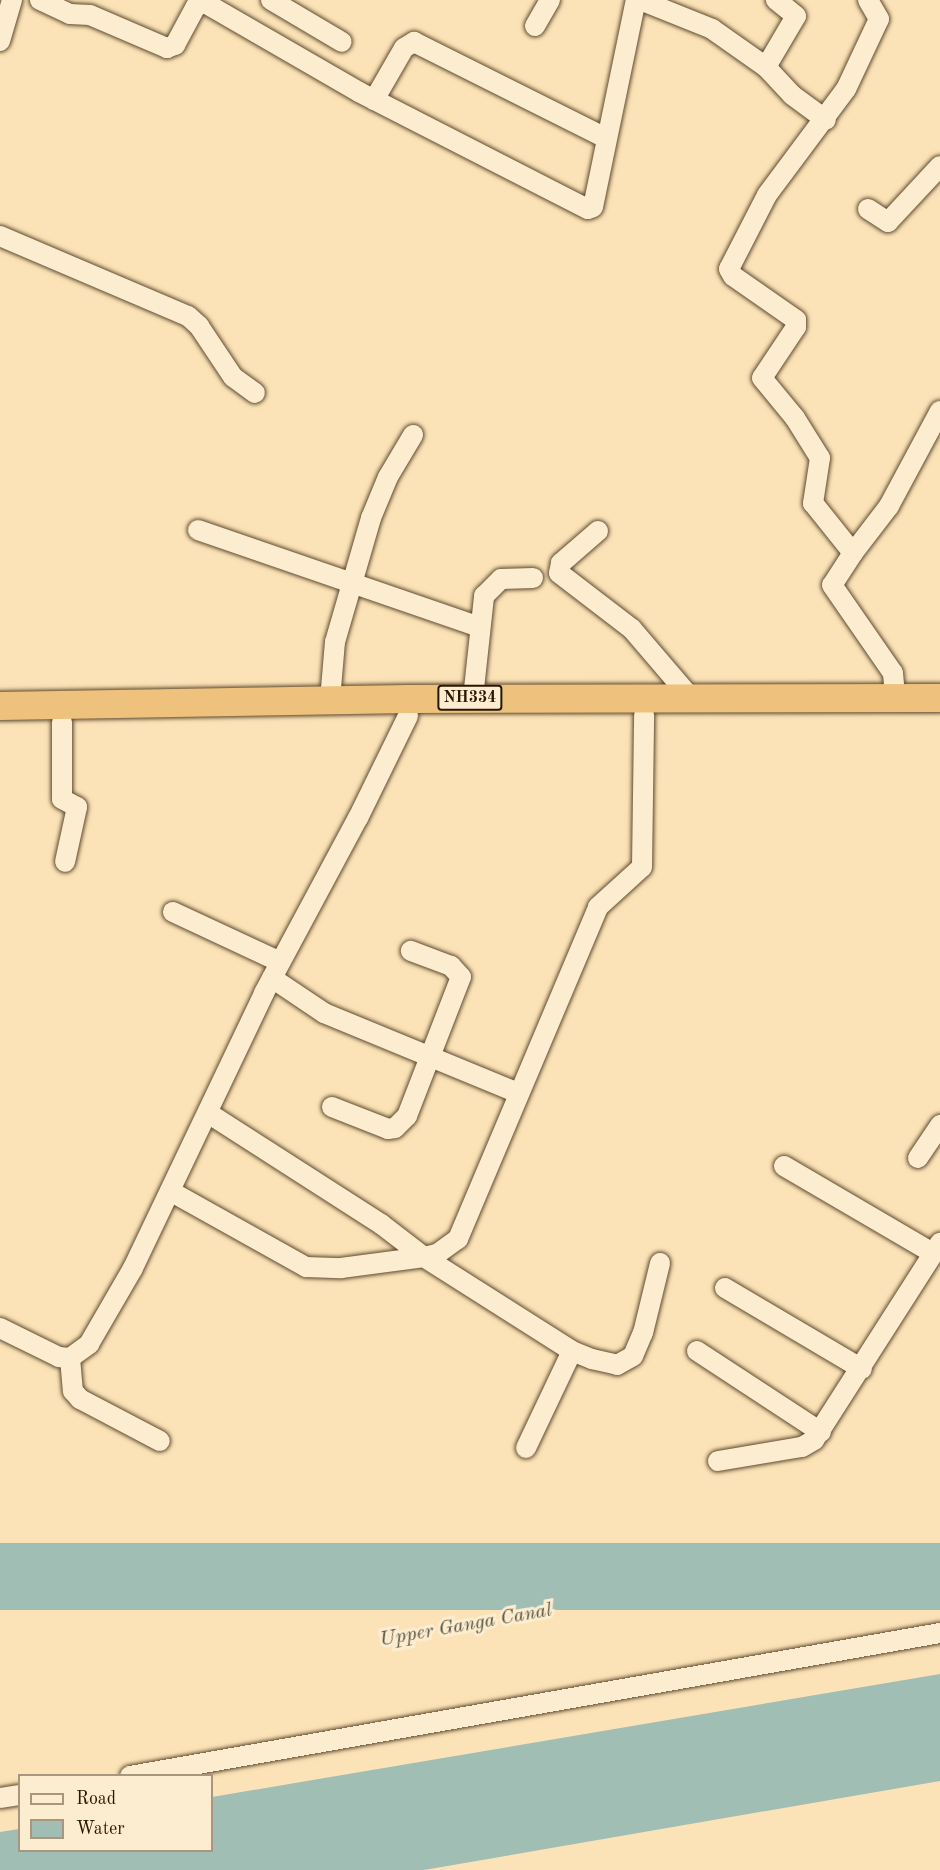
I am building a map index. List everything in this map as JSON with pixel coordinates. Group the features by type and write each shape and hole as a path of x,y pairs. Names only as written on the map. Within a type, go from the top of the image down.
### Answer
{"highway":[{"name":"NH334","path":"0,706 473,698 940,698"},
{"name":"NH334","path":"0,722 408,716 940,715"}],"street":[{"path":"0,40 3,19 12,0"},
{"path":"40,0 70,14 90,15 167,48 176,45 195,2 205,3 374,100 588,209 593,207 606,138 638,0 712,29 766,67 792,95 826,120"},
{"path":"271,0 342,42"},
{"path":"535,26 549,0"},
{"path":"766,67 796,16 776,0"},
{"path":"853,553 813,503 820,458 795,418 762,378 796,327 796,320 733,276 729,269 767,195 826,120 878,24 879,14 868,0"},
{"path":"374,100 404,48 414,42 606,138"},
{"path":"868,208 888,222 940,166"},
{"path":"0,236 188,316 199,326 234,377 255,393"},
{"path":"895,697 893,673 832,585 889,506 940,411"},
{"path":"330,700 335,642 351,584 380,494 413,435"},
{"path":"198,530 479,627"},
{"path":"598,531 561,563 559,573 632,629 691,698"},
{"path":"473,698 484,596 491,585 514,576 532,578"},
{"path":"170,1191 306,1267 341,1268 424,1257 437,1254 458,1239 598,907 642,867 644,715"},
{"path":"0,1328 59,1357 70,1358 89,1344 133,1268 276,970 358,818 408,716"},
{"path":"62,722 62,799 77,807 65,862"},
{"path":"173,912 276,970 324,1013 518,1093"},
{"path":"332,1107 380,1127 395,1128 407,1116 461,977 452,966 411,951"},
{"path":"208,1113 381,1224 424,1257 572,1351 617,1365 633,1356 643,1333 660,1263"},
{"path":"918,1158 940,1125"},
{"path":"718,1461 802,1447 821,1432 936,1248 784,1166"},
{"path":"725,1288 862,1369"},
{"path":"526,1448 572,1351"},
{"path":"697,1351 821,1432"},
{"path":"70,1358 73,1391 80,1398 160,1441"},
{"path":"141,1774 940,1634"},
{"path":"0,1798 18,1795"}],"water":[{"path":"0,1543 940,1543 940,1610 0,1610"},
{"path":"940,1674 940,1781 424,1870 0,1870 0,1832 18,1829 18,1852 213,1852 213,1797"}],"water label":[{"name":"Upper Ganga Canal","path":"466,1626"}]}
